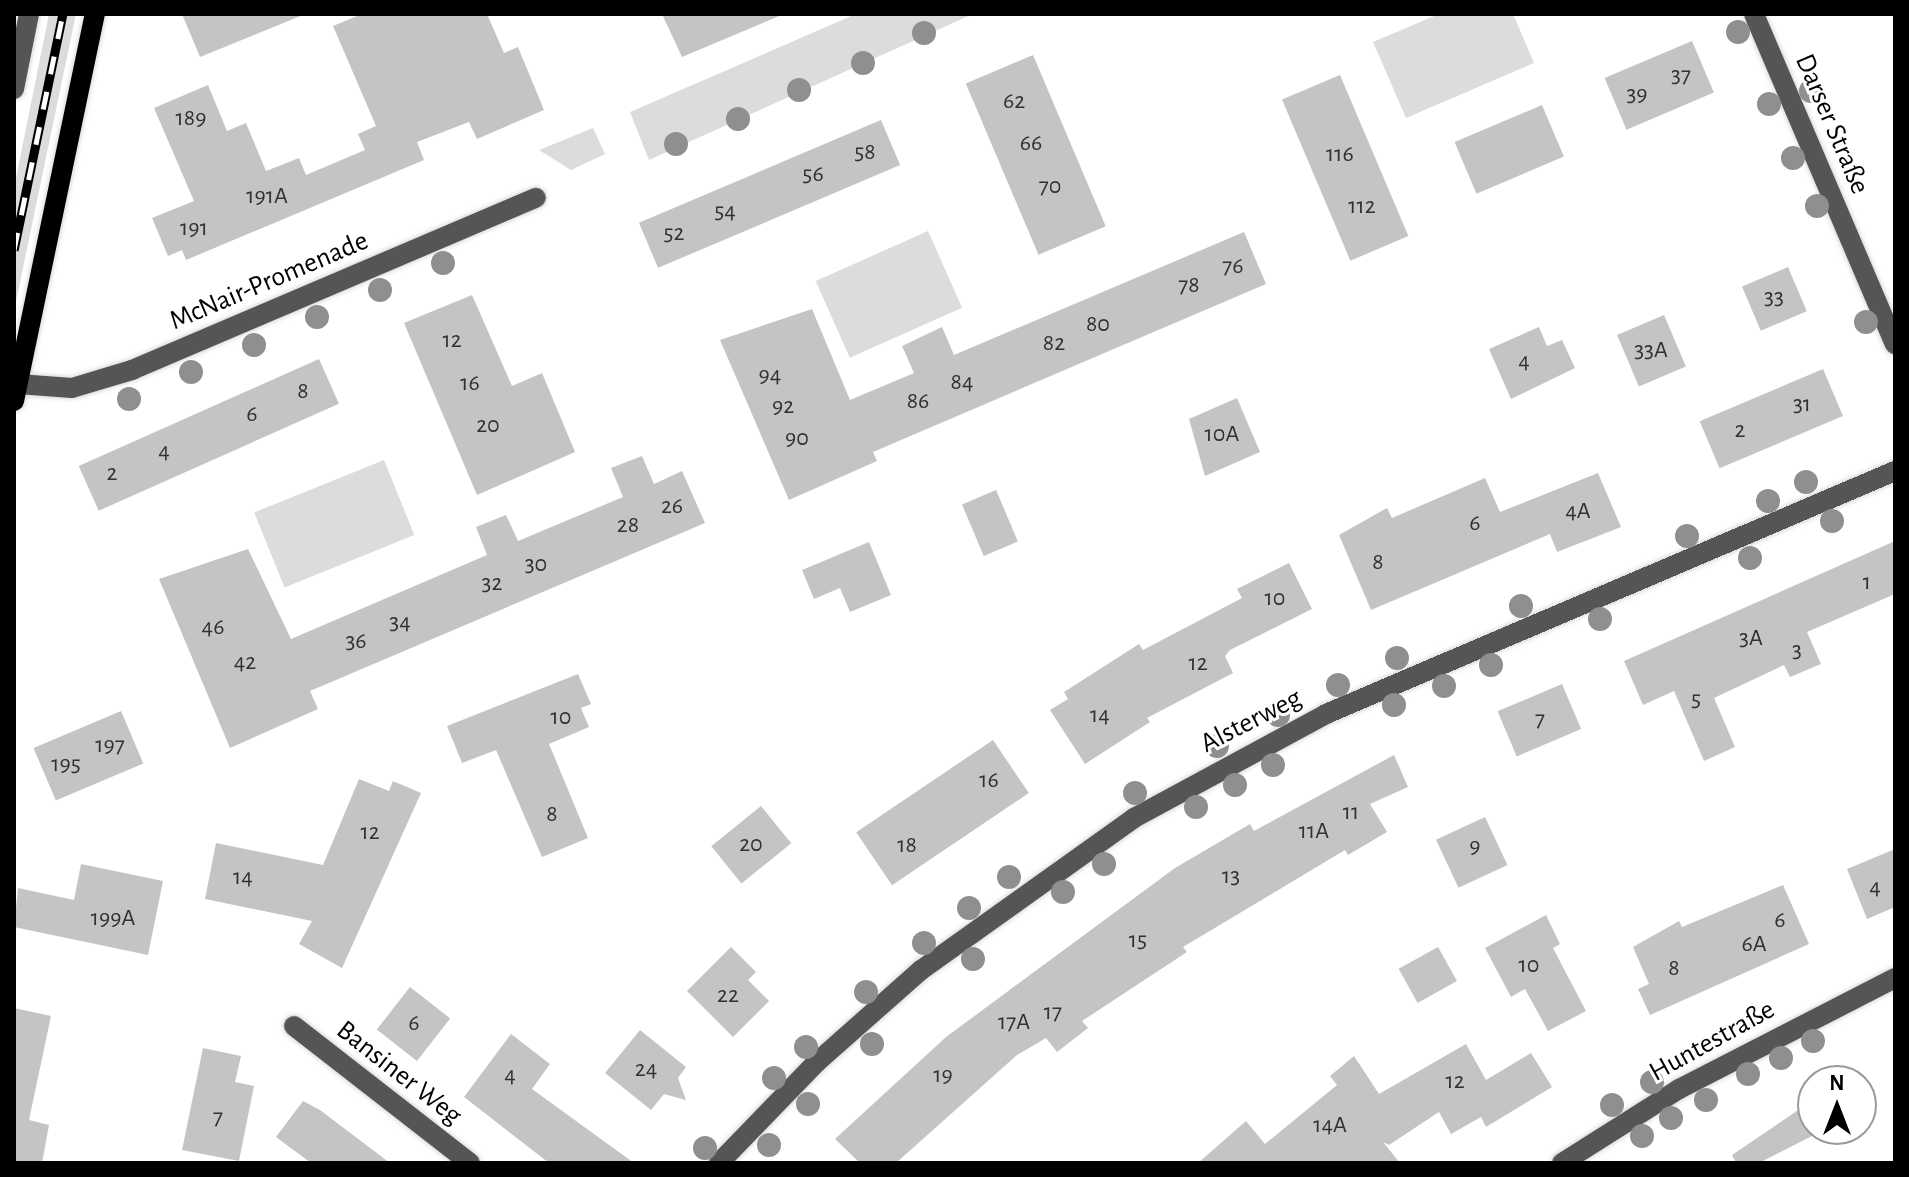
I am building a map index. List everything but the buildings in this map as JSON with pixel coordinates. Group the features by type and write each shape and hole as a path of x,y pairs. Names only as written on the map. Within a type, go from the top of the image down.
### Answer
{"main road":[{"path":"16,392 95,14"}],"street":[{"path":"14,89 29,14"},
{"name":"Darser Straße","path":"1754,14 1895,344"},
{"name":"McNair-Promenade","path":"16,392 72,388 132,370 536,198"},
{"name":"Alsterweg","path":"719,1163 817,1062 921,970 1134,818 1326,714 1895,471"},
{"name":"Huntestraße","path":"1562,1163 1691,1083 1895,978"},
{"name":"Bansiner Weg","path":"294,1026 470,1163"}],"shaded area":[{"path":"49,14 76,14 14,311 14,188"},
{"path":"856,14 973,14 649,160 630,112"},
{"path":"1439,14 1513,14 1534,63 1406,118 1373,42"},
{"path":"593,128 605,154 571,170 539,150"},
{"path":"928,231 962,308 850,358 816,281"},
{"path":"384,460 414,535 285,588 254,512"}],"railway":[{"path":"14,250 63,14"}]}
